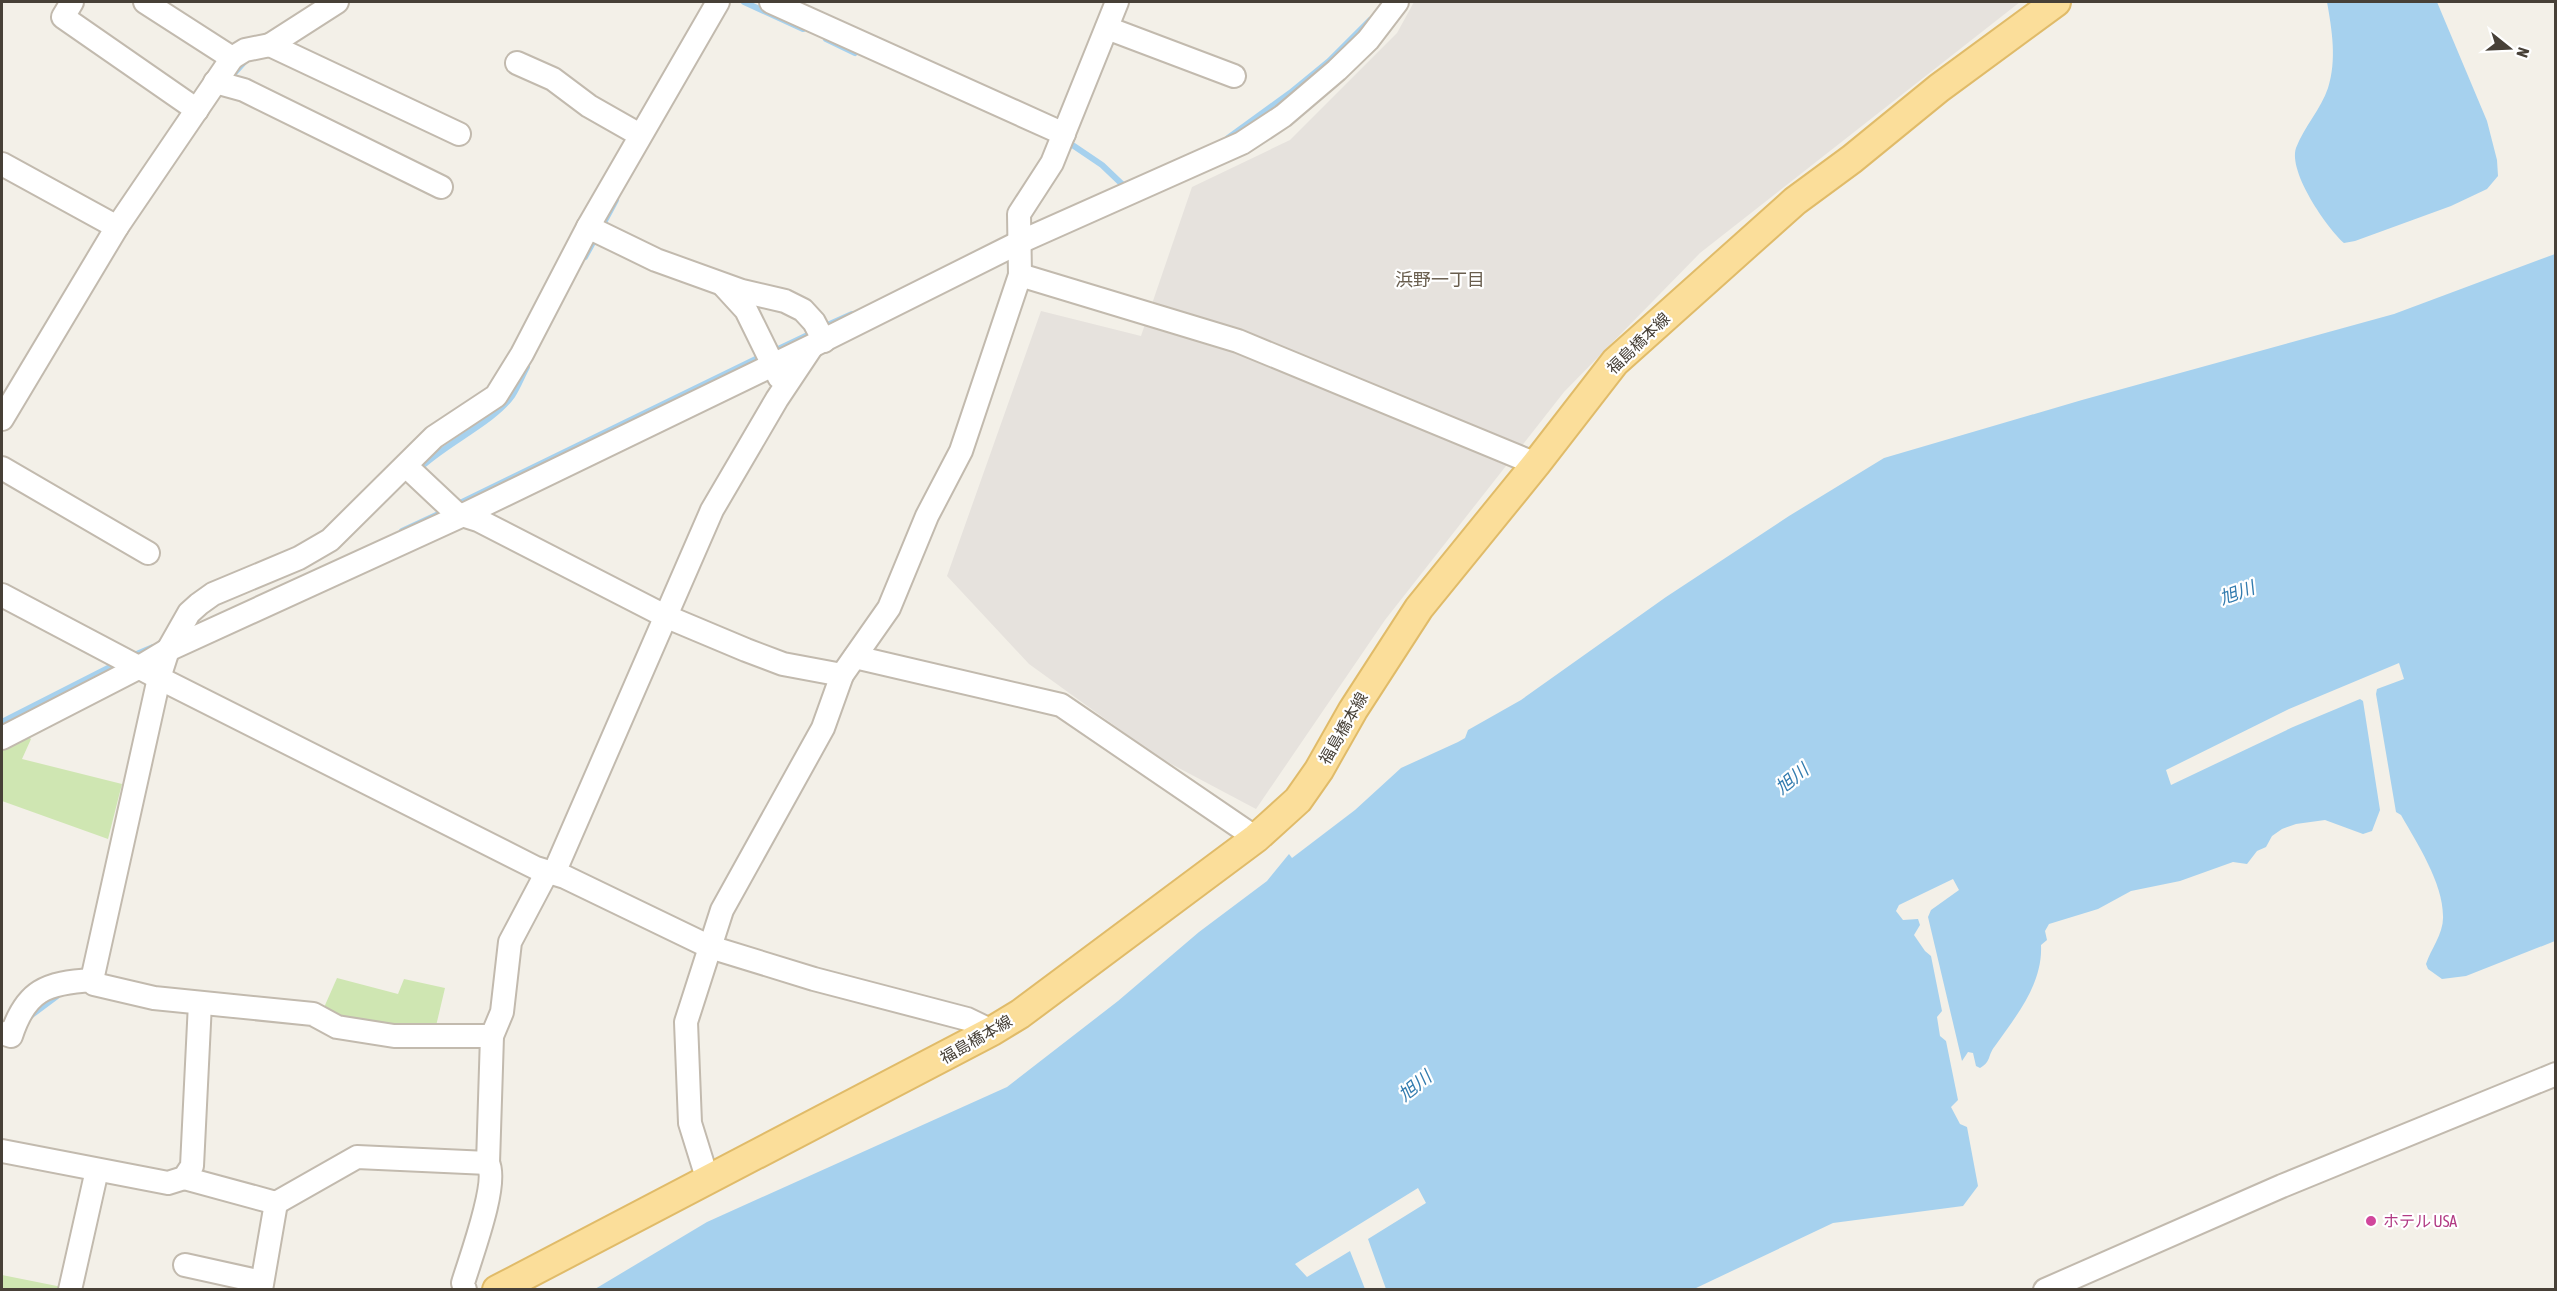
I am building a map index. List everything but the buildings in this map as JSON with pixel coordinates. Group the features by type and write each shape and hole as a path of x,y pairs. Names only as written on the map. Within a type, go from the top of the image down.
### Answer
{"main road":[{"name":"福島橋本線","path":"497,1290 992,1031 1020,1014 1256,838 1298,800 1419,608 1615,362 1795,201 1852,159 1939,88 2056,2"}],"street":[{"path":"72,2 63,17 196,110"},
{"path":"145,2 235,65 441,187"},
{"path":"2,419 117,226 196,110 235,65 337,2"},
{"path":"88,980 159,678 174,638 199,604 213,594 299,558 330,540 411,470 434,437 496,396 595,230 640,135 718,2"},
{"path":"771,2 1064,134"},
{"path":"708,1181 690,1123 686,1022 722,910 823,728 848,666 889,608 927,516 961,451 1020,275 1019,214 1052,163 1117,2"},
{"path":"2,738 136,666 174,638 454,510 769,358 818,337 1020,234 1242,143 1283,116 1337,70 1368,40 1397,2"},
{"path":"1107,28 1234,76"},
{"path":"517,63 553,79 589,106 640,135"},
{"path":"235,65 459,134"},
{"path":"2,164 117,226"},
{"path":"595,230 656,260 723,285 785,302 804,310 818,337"},
{"path":"1020,275 1238,341 1536,464"},
{"path":"723,285 746,310 784,389"},
{"path":"465,1290 463,1283 490,1191 492,1170 488,1163 492,1036 502,1012 510,942 550,872 661,613 712,510 784,389 818,337"},
{"path":"2,468 148,553"},
{"path":"411,470 454,510 478,519 661,613 783,664 848,666 1061,705 1256,838"},
{"path":"2,595 159,678 550,872 711,946 814,980 967,1020 992,1031"},
{"path":"12,1024 31,998 47,988 70,980 88,980 94,984 200,1007 313,1014 337,1027 394,1036 492,1036"},
{"path":"184,1178 192,1166 200,1007"},
{"path":"2045,1290 2282,1186 2556,1074"},
{"path":"2,1151 168,1183 184,1178 276,1203 357,1157 488,1163"},
{"path":"70,1290 97,1170"},
{"path":"185,1265 261,1286 276,1203"}],"shaded area":[{"path":"1414,2 2020,2 1700,253 1564,392 1385,620 1256,809 1158,757 1029,664 947,576 1041,311 1141,336 1192,187 1290,140 1397,33"}],"green space":[{"path":"25,734 31,739 22,759 122,784 108,839 2,801 2,745"},
{"path":"337,978 398,994 404,979 445,988 436,1026 393,1026 322,1012"},
{"path":"2,1275 67,1288 2,1289"}],"water":[{"path":"2327,2 2437,2 2487,121 2497,160 2498,176 2487,189 2451,206 2355,241 2344,243 2337,236 2319,213 2303,185 2295,158 2299,140 2325,96 2331,77 2333,45"},
{"name":"旭川","path":"2555,254 2555,941 2466,976 2442,979 2428,969 2426,964 2443,922 2442,903 2428,864 2401,815 2396,812 2376,694 2377,689 2404,679 2399,663 2289,709 2166,770 2171,785 2293,727 2360,699 2363,701 2380,810 2372,831 2363,834 2325,820 2296,824 2272,836 2266,847 2257,851 2247,864 2233,862 2180,881 2131,891 2098,909 2049,924 2045,931 2047,940 2041,945 2038,973 2027,999 1988,1061 1980,1068 1976,1066 1973,1053 1968,1052 1962,1061 1928,917 1931,910 1959,890 1953,879 1899,905 1896,911 1903,920 1918,919 1920,925 1914,935 1931,956 1942,1011 1937,1017 1940,1036 1946,1041 1958,1100 1951,1107 1960,1124 1967,1127 1978,1186 1963,1206 1833,1223 1694,1289 1386,1289 1368,1239 1426,1203 1418,1188 1295,1264 1307,1277 1350,1251 1365,1289 595,1289 707,1222 1007,1087 1118,1001 1199,932 1267,881 1289,854 1292,858 1355,810 1401,768 1465,738 1468,730 1521,700 1666,597 1789,516 1884,458 2082,400 2394,314"}],"waterway":[{"path":"744,2 803,29"},
{"path":"1228,138 1290,93 1329,61 1370,20"},
{"path":"826,39 855,53"},
{"path":"230,78 247,59"},
{"path":"1068,142 1102,165 1124,186"},
{"path":"601,228 616,200"},
{"path":"585,257 596,237"},
{"path":"823,327 852,314"},
{"path":"772,352 814,332"},
{"path":"456,505 762,356"},
{"path":"417,471 427,461 480,425 503,406 514,393 527,367"},
{"path":"402,531 447,510"},
{"path":"132,656 153,647"},
{"path":"2,722 118,663"},
{"path":"29,1017 57,996"}],"place":[{"name":"ホテル USA","path":"2371,1221"}],"district":[{"name":"浜野一丁目","path":"1440,280"}]}
